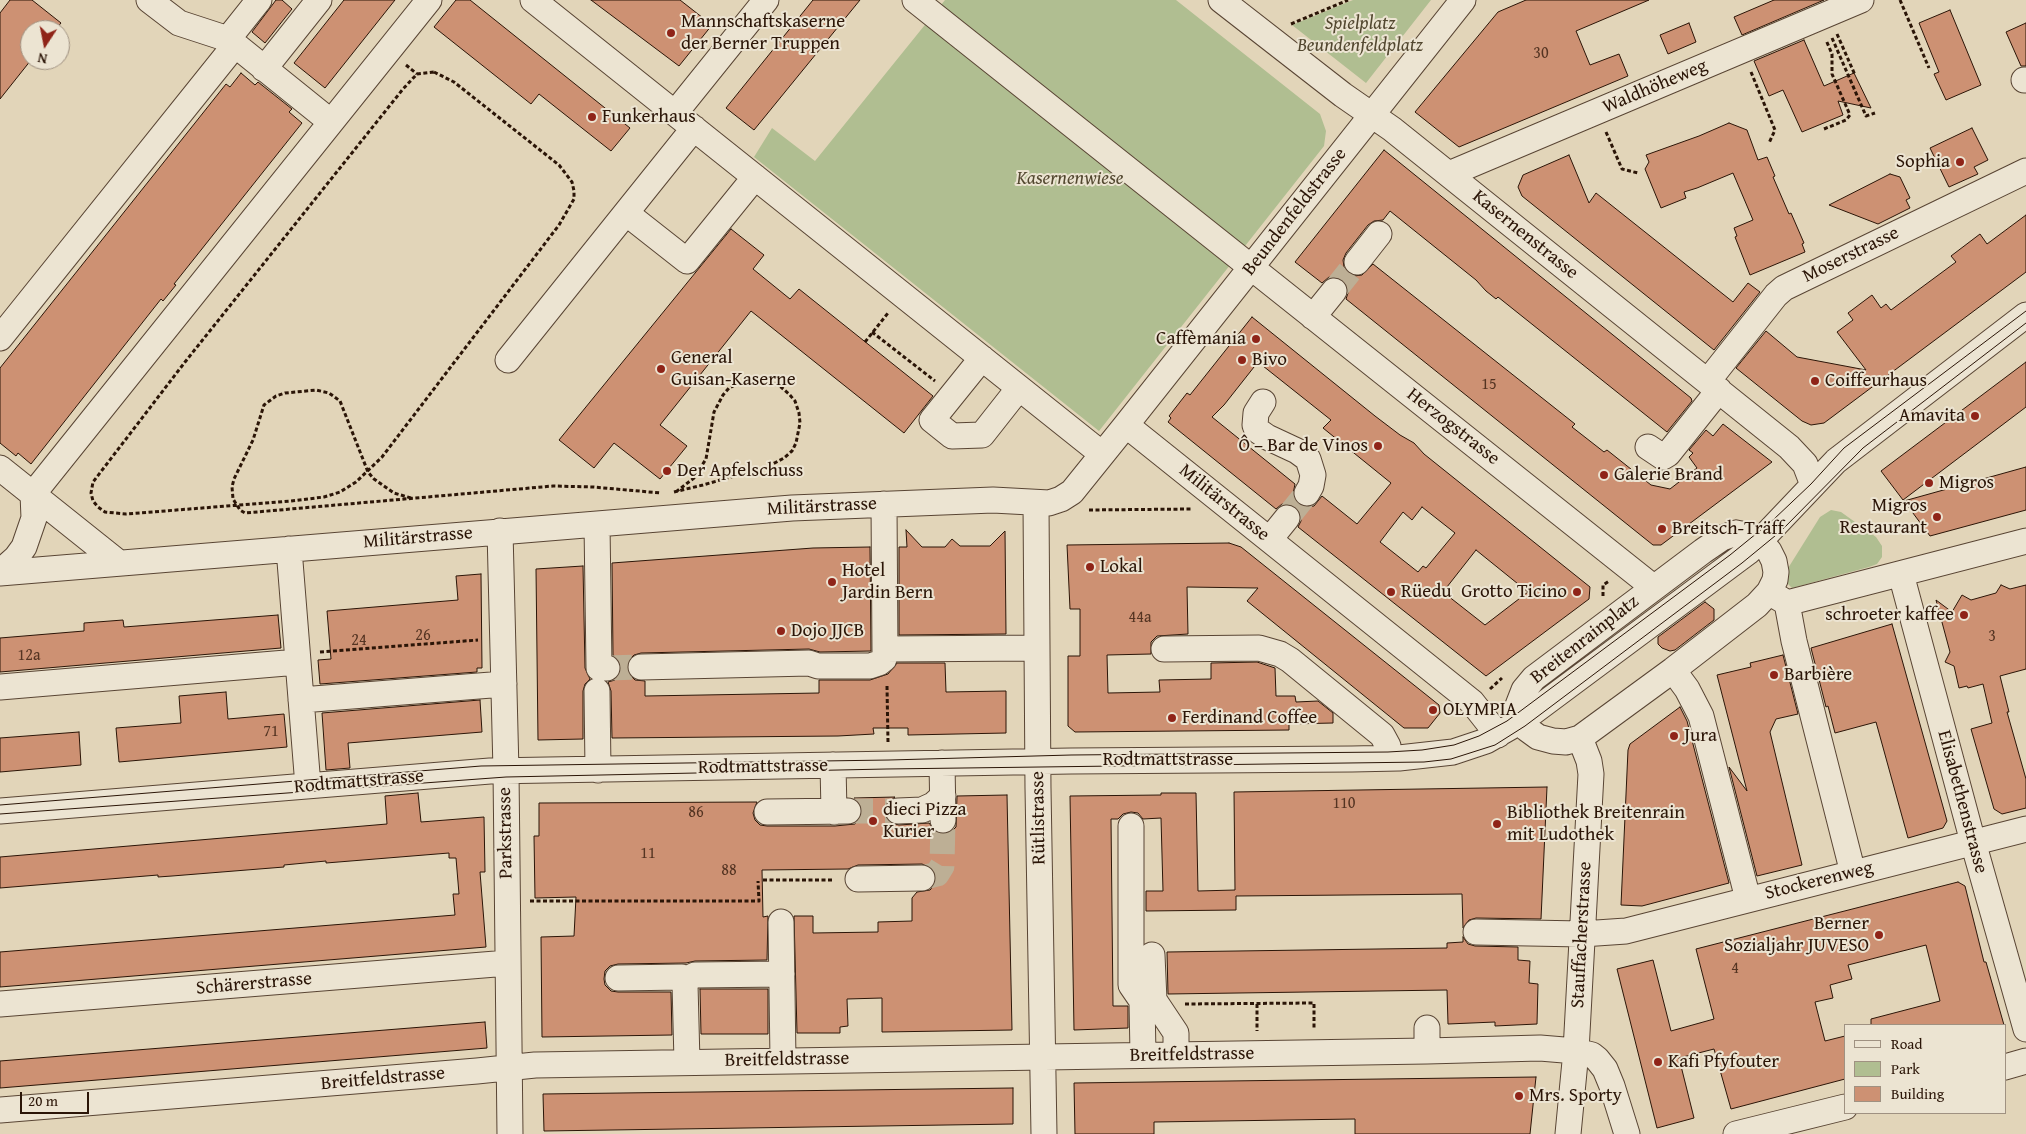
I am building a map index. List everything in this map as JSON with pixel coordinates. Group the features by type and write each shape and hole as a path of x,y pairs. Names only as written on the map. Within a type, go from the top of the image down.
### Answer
{"street":[{"path":"0,338 231,42 259,0"},
{"path":"264,68 319,0"},
{"path":"0,573 16,558 28,540 34,518 33,494 429,0"},
{"path":"533,0 1102,454"},
{"path":"508,360 626,213 684,121 766,0"},
{"name":"Herzogstrasse","path":"915,0 1653,587"},
{"name":"Kasernenstrasse","path":"1221,0 1343,95 1392,129 1798,454 1805,464 1814,485"},
{"name":"Beundenfeldstrasse","path":"1126,425 1463,0"},
{"name":"Waldhöheweg","path":"1449,174 1861,0"},
{"path":"155,2 179,23 231,42 331,122"},
{"name":"Moserstrasse","path":"1648,447 1663,457 1668,454 1776,295 1784,288 2026,171"},
{"path":"626,213 687,261 755,177"},
{"path":"1357,262 1379,234"},
{"path":"1313,317 1334,290"},
{"path":"1852,873 1794,641 1778,597 1772,555 1760,541 1836,461 2026,315"},
{"path":"982,358 932,420 952,436 982,435 1019,388"},
{"path":"1263,402 1256,413 1255,425 1261,434 1297,451 1308,459 1313,475 1307,494"},
{"name":"Militärstrasse","path":"0,573 792,508 993,500 1049,503 1061,499 1072,492 1126,425 1472,702 1498,735"},
{"path":"0,468 119,563"},
{"name":"Rütlistrasse","path":"1036,503 1044,1134"},
{"path":"641,666 809,663 818,666 876,665 884,654 884,504"},
{"path":"1270,539 1287,518"},
{"path":"597,524 599,668 608,668"},
{"name":"Parkstrasse","path":"500,531 506,771 510,1134"},
{"name":"Breitenrainplatz","path":"1521,721 1518,713 1518,703 1524,690 1534,678 1653,587 1726,536 1742,534 1760,541"},
{"path":"1521,721 1527,730 1544,739 1566,742 1580,738 1747,614 1778,597 1901,574 2026,540"},
{"name":"Rodtmattstrasse","path":"0,810 506,771 942,763 1388,758 1453,752 1498,735 1521,721 1760,541"},
{"path":"289,549 308,786"},
{"name":"Elisabethenstrasse","path":"1901,574 1973,842 2026,1029"},
{"path":"884,654 1037,648"},
{"path":"1164,649 1259,648 1280,654 1290,660 1382,735 1388,746 1388,758"},
{"path":"0,687 298,658"},
{"path":"1673,670 1687,689 1701,716 1748,900"},
{"path":"301,700 504,684"},
{"path":"597,691 598,770"},
{"name":"Stauffacherstrasse","path":"1568,1134 1576,1050 1591,770 1580,738"},
{"path":"898,811 922,810 933,806 943,808 942,763"},
{"path":"767,812 841,811 833,765"},
{"path":"1131,826 1131,985 1142,1001 1143,1055"},
{"name":"Stockerenweg","path":"1476,932 1582,934 1626,931 2026,829"},
{"path":"858,879 922,878"},
{"path":"781,922 783,1060"},
{"path":"1152,955 1154,1000 1176,1033 1176,1055"},
{"name":"Schärerstrasse","path":"0,1004 508,963"},
{"path":"687,1062 685,984 687,979 695,975 782,974"},
{"path":"618,978 682,977 687,979"},
{"name":"Breitfeldstrasse","path":"0,1110 535,1065 1176,1055 1427,1040 1576,1050"},
{"path":"1576,1050 1592,1055 1605,1068 1627,1134"},
{"path":"2006,1066 2026,1061"},
{"path":"1736,1134 1844,1107"}],"path":[{"path":"1288,25 1348,0"},
{"path":"1900,0 1929,68"},
{"path":"1824,129 1846,120 1850,115 1832,74 1832,54 1825,37"},
{"path":"1841,43 1855,75"},
{"path":"1836,46 1866,116 1874,113"},
{"path":"434,72 454,82 559,165 572,182 574,199 559,225 382,458 368,472 340,492 324,497 237,505 114,514 105,512 98,507 93,501 91,487 185,362 403,89 417,74 434,72"},
{"path":"1755,80 1775,130 1770,143"},
{"path":"1610,140 1622,169 1638,173"},
{"path":"865,342 872,332 952,395"},
{"path":"671,492 677,491 769,466 784,458 792,451 796,444 800,423 795,401 781,387 758,379 739,383 729,388 714,412 706,459 694,478 677,491"},
{"path":"411,498 394,493 383,487 368,472 340,401 329,393 316,390 285,393 276,396 264,404 253,440 234,479 233,499 246,513 553,486 617,488 664,494"},
{"path":"1084,510 1231,508"},
{"path":"298,658 503,638"},
{"path":"884,654 887,664 888,743"},
{"path":"532,901 759,901 761,880 858,879"},
{"path":"1157,1004 1314,1003 1314,1027"},
{"path":"1193,1004 1193,1010"},
{"path":"1257,1004 1257,1027"}],"green space":[{"name":"Kasernenwiese","path":"945,0 1176,0 1320,114 1326,131 1324,146 1099,431 754,157 772,128 815,161"},
{"name":"Spielplatz Beundenfeldplatz","path":"1353,0 1431,0 1366,83 1292,25"},
{"path":"1831,510 1841,512 1876,537 1882,546 1882,557 1877,564 1869,567 1792,588 1785,581 1785,573 1820,517"}],"building":[{"path":"10,0 32,0 57,20 20,20 20,70 23,70 0,99 0,13"},
{"path":"276,0 282,0 292,9 265,43 252,32"},
{"path":"344,0 395,0 325,88 294,63"},
{"path":"456,0 470,0 630,128 611,151 539,94 531,104 434,27"},
{"name":"Mannschaftskaserne der Berner Truppen","path":"591,0 680,0 712,25 679,66"},
{"path":"813,0 860,0 754,130 726,108"},
{"path":"1526,0 1649,0 1576,31 1590,65 1619,54 1628,76 1459,147 1415,112 1498,12"},
{"path":"1774,0 1824,0 1742,35 1734,17"},
{"path":"1950,10 1981,85 1946,100 1934,74 1939,72 1919,23"},
{"path":"1689,23 1696,42 1668,54 1660,35"},
{"path":"2026,23 2026,66 2021,66 2006,32"},
{"path":"1804,40 1824,86 1854,73 1871,108 1838,101 1843,115 1802,132 1783,90 1769,96 1754,61"},
{"path":"241,73 255,85 258,82 292,109 289,112 302,123 174,284 176,285 163,301 161,299 31,464 18,453 16,456 0,443 0,368 226,84 230,87"},
{"path":"1729,123 1747,130 1758,160 1767,157 1775,176 1773,177 1804,243 1802,244 1805,252 1750,275 1735,237 1737,236 1734,228 1753,220 1733,173 1684,192 1686,198 1661,208 1645,169 1649,162 1646,155"},
{"name":"Sophia","path":"1972,128 1988,160 1974,167 1978,174 1949,187 1930,148"},
{"path":"1384,150 1691,398 1692,401 1667,432 1498,297 1496,299 1476,280 1390,211 1383,220 1374,221 1368,225 1346,253 1343,260 1344,267 1348,273 1354,276 1362,275 1373,264 1575,424 1572,427 1604,452 1607,450 1651,485 1670,489 1697,468 1689,457 1693,453 1689,450 1706,430 1713,436 1723,424 1772,462 1661,545 1653,545 1346,299 1348,286 1343,280 1337,277 1329,277 1322,283 1295,262"},
{"path":"1569,155 1589,203 1596,193 1733,302 1748,283 1760,292 1714,350 1522,196 1518,187 1523,175"},
{"path":"1890,174 1900,177 1910,198 1906,200 1910,208 1878,224 1829,205"},
{"path":"2026,215 2026,272 1824,423 1811,425 1802,421 1736,368 1766,331 1797,357 1866,370 1837,332 1853,320 1848,313 1872,295 1881,308 1886,304 1891,310 1956,262 1951,256 1980,234 1987,244"},
{"name":"General Guisan-Kaserne","path":"731,229 764,255 753,269 790,299 799,289 933,396 904,433 751,311 660,425 687,446 660,479 614,443 594,468 559,440"},
{"path":"1252,317 1375,416 1414,443 1424,454 1590,587 1589,599 1486,676 1298,527 1301,521 1301,513 1296,507 1290,504 1282,504 1276,509 1168,422 1171,418 1169,416 1187,393 1190,395","holes":["1258,362 1331,420 1323,428 1391,483 1357,524 1322,496 1314,506 1299,505 1294,500 1295,484 1212,417 1224,405","1422,507 1455,533 1426,568 1423,566 1418,572 1380,542 1403,512 1412,520","1476,550 1528,592 1485,625 1443,592"]},
{"path":"2026,362 2026,407 1903,500 1881,471"},
{"path":"2026,467 2026,510 1930,536 1904,501"},
{"path":"906,530 922,547 945,547 952,539 960,546 990,546 1005,531 1006,634 899,635 899,547 907,547"},
{"path":"1229,543 1241,547 1439,705 1440,713 1428,728 1404,728 1247,601 1258,588 1187,587 1188,634 1157,636 1151,642 1151,654 1107,655 1108,693 1160,692 1159,680 1211,679 1211,663 1257,662 1275,668 1276,696 1295,696 1296,702 1318,701 1333,713 1333,723 1289,724 1289,730 1075,732 1068,726 1068,656 1080,656 1080,609 1070,609 1067,545"},
{"path":"870,547 871,651 820,652 809,649 641,653 634,655 629,660 627,667 629,674 635,680 645,681 645,696 819,693 819,680 870,680 888,674 897,663 945,663 946,692 1006,691 1006,733 908,735 908,728 873,728 874,734 838,736 612,738 611,691 608,682 615,680 619,676 621,668 619,660 613,655 612,563 813,548"},
{"path":"583,566 585,668 590,679 585,684 583,691 583,739 538,740 536,569"},
{"path":"481,574 482,668 477,668 477,672 320,684 318,660 331,659 327,611 458,600 456,576"},
{"path":"2001,585 2010,589 2026,585 2026,669 2000,676 2009,712 2007,712 2026,779 2026,808 2002,814 1994,809 1971,729 1992,723 1983,684 1959,688 1954,666 1945,662 1950,652 1936,600 1952,612 1962,595 1971,600 1996,593"},
{"path":"1705,602 1714,609 1714,620 1675,650 1670,651 1658,644 1658,637"},
{"path":"278,615 281,648 0,672 0,638 84,631 84,623 123,620 124,627"},
{"path":"1892,624 1947,821 1943,828 1908,838 1876,722 1835,733 1828,706 1826,707 1811,648"},
{"path":"1783,655 1798,714 1776,719 1770,732 1802,865 1757,876 1729,767 1747,791 1717,675 1751,667 1750,663"},
{"path":"226,692 228,719 284,714 287,747 119,762 116,728 181,723 179,696"},
{"path":"480,700 482,732 348,743 350,768 326,770 322,713"},
{"path":"1680,707 1687,721 1729,883 1642,906 1621,905 1628,750 1630,744"},
{"path":"79,732 81,765 0,772 0,738"},
{"path":"1547,787 1541,919 1476,918 1469,920 1463,928 1462,894 1236,896 1236,910 1146,911 1146,891 1163,891 1161,818 1143,819 1138,813 1131,812 1123,814 1118,819 1111,819 1113,1006 1128,1006 1128,1028 1074,1030 1070,796 1196,793 1198,891 1235,890 1234,792"},
{"path":"418,793 421,822 484,817 485,872 480,872 486,947 0,987 0,952 455,915 453,894 459,894 456,858 449,858 449,853 326,863 326,861 284,865 284,867 0,888 0,857 387,824 385,796"},
{"path":"1007,795 1012,1030 882,1032 882,998 847,999 848,1026 840,1027 840,1033 797,1033 794,916 813,916 813,933 878,932 878,922 912,921 912,898 917,892 930,890 935,885 936,875 942,868 932,868 922,864 858,865 848,869 762,870 763,917 768,916 767,960 618,964 610,966 605,971 605,985 611,991 671,992 672,1035 542,1037 541,937 574,936 576,897 535,898 534,836 539,836 539,803 757,802 753,813 755,820 760,825 835,826 855,824 860,818 861,804 854,798 895,797 886,804 884,811 886,818 891,823 899,825 929,823 936,832 944,834 951,832 956,827 957,796"},
{"path":"1958,882 1965,886 1984,962 1986,962 2004,1024 1871,1024 1871,1019 1940,1001 1926,945 1848,965 1852,979 1830,985 1833,998 1815,1002 1825,1041 1844,1036 1844,1079 1731,1109 1714,1049 1679,1058 1694,1118 1657,1128 1617,969 1653,960 1671,1031 1714,1019 1696,949"},
{"path":"1463,937 1468,944 1475,946 1518,947 1518,960 1530,961 1529,983 1538,984 1537,1024 1495,1026 1495,1022 1448,1024 1447,990 1168,994 1167,952 1447,948 1447,943 1463,942"},
{"path":"700,989 768,989 768,1034 701,1034"},
{"path":"485,1022 487,1048 0,1088 0,1061"},
{"path":"1536,1077 1530,1134 1355,1134 1355,1119 1154,1122 1154,1134 1075,1134 1074,1083"},
{"path":"1013,1088 1013,1124 544,1131 543,1094"}],"tunnel":[{"path":"1334,291 1357,262"},
{"path":"1287,518 1307,493"},
{"path":"607,668 641,667"},
{"path":"848,811 898,811"},
{"path":"922,878 937,874 942,866 943,820"}],"tram line":[{"path":"0,805 481,766 889,760 1071,755 1388,752 1422,750 1454,745 1479,736 1507,721 1730,555 1773,520 1811,484 1844,448 2026,311"},
{"path":"0,814 506,777 886,769 1424,762 1451,759 1495,745 1525,726 1742,563 1781,531 1863,448 2026,323"}],"place":[{"name":"Mannschaftskaserne der Berner Truppen","path":"671,33"},
{"name":"Funkerhaus","path":"592,117"},
{"name":"Sophia","path":"1960,162"},
{"name":"Caffèmania","path":"1256,339"},
{"name":"Bivo","path":"1242,360"},
{"name":"General Guisan-Kaserne","path":"661,369"},
{"name":"Coiffeurhaus","path":"1815,381"},
{"name":"Amavita","path":"1975,416"},
{"name":"Ô – Bar de Vinos","path":"1378,446"},
{"name":"Der Apfelschuss","path":"667,471"},
{"name":"Galerie Brand","path":"1604,475"},
{"name":"Migros","path":"1929,483"},
{"name":"Migros Restaurant","path":"1937,517"},
{"name":"Breitsch-Träff","path":"1662,529"},
{"name":"Lokal","path":"1090,567"},
{"name":"Hotel Jardin Bern","path":"832,582"},
{"name":"Rüedu","path":"1391,592"},
{"name":"Grotto Ticino","path":"1577,592"},
{"name":"schroeter kaffee","path":"1964,615"},
{"name":"Dojo JJCB","path":"781,631"},
{"name":"Barbière","path":"1774,675"},
{"name":"OLYMPIA","path":"1433,710"},
{"name":"Ferdinand Coffee","path":"1172,718"},
{"name":"Jura","path":"1674,736"},
{"name":"dieci Pizza Kurier","path":"873,821"},
{"name":"Bibliothek Breitenrain mit Ludothek","path":"1497,824"},
{"name":"Berner Sozialjahr JUVESO","path":"1879,935"},
{"name":"Kafi Pfyfouter","path":"1658,1062"},
{"name":"Mrs. Sporty","path":"1519,1096"}]}
